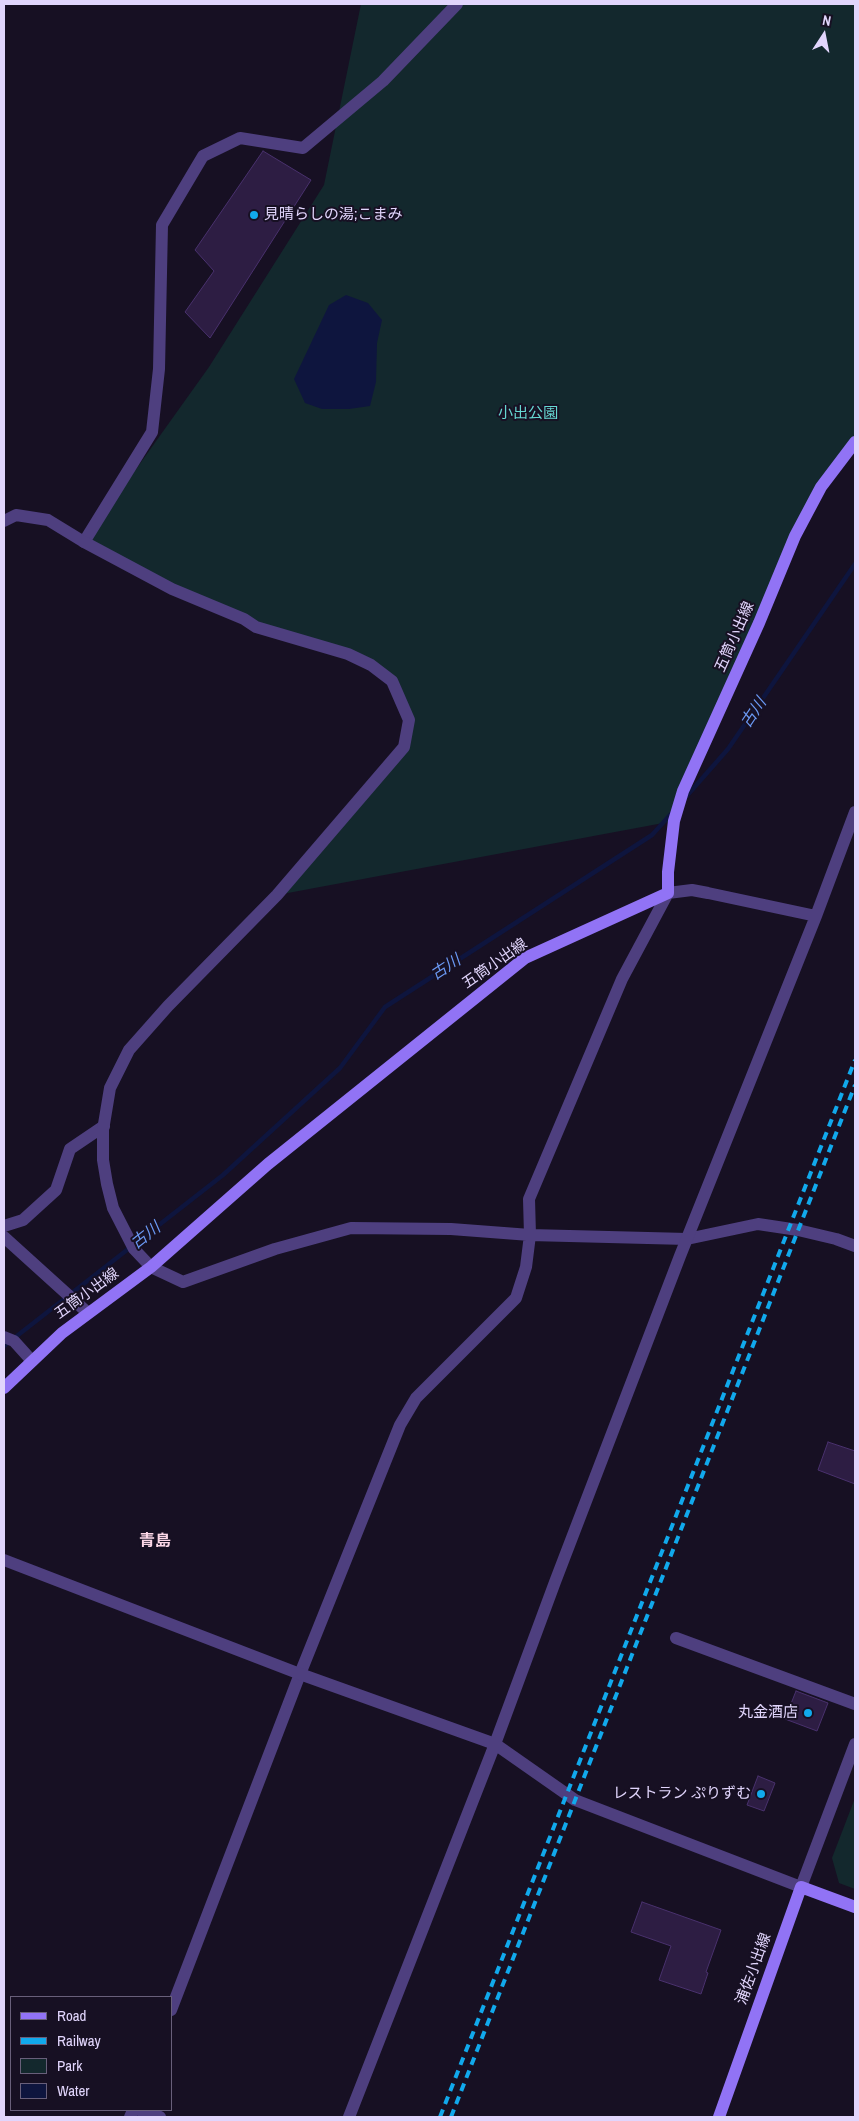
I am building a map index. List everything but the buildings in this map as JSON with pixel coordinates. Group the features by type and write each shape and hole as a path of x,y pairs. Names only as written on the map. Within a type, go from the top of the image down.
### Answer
{"main road":[{"name":"五筒小出線","path":"4,1388 62,1333 151,1267 268,1164 525,958 668,893 668,872 674,822 683,791 760,623 795,536 821,487 855,442"},
{"path":"801,1887 855,1907"},
{"name":"浦佐小出線","path":"719,2117 801,1887"}],"street":[{"path":"84,542 152,432 159,369 162,225 202,156 240,138 303,148 383,81 457,4"},
{"path":"4,521 16,515 48,520 84,542 172,589 244,619 256,627 348,654 371,665 392,681 409,720 404,747 277,895 188,984 129,1050 110,1088 104,1126 103,1160 113,1208 134,1249 151,1267 183,1282 275,1249 351,1228 451,1229 530,1235 687,1239 758,1224 798,1230 836,1239 855,1246"},
{"path":"349,2117 495,1744 687,1239 816,916 855,812"},
{"path":"172,2007 300,1674 400,1425 416,1398 516,1298 526,1267 530,1235 529,1199 622,979 668,893 692,890 708,892 816,916"},
{"path":"4,1226 23,1220 56,1190 70,1149 104,1126"},
{"path":"4,1237 88,1313"},
{"path":"4,1337 14,1341 32,1361"},
{"path":"4,1560 300,1674 495,1744 575,1800 801,1887 855,1744"},
{"path":"676,1638 855,1704"},
{"path":"142,2111 160,2117"}],"green space":[{"name":"小出公園","path":"361,4 855,4 855,442 821,487 674,821 277,895 404,747 409,719 392,681 371,665 256,627 84,542 209,367 324,185"},
{"path":"855,1798 855,1889 839,1883 832,1858"}],"water":[{"path":"346,295 368,303 382,320 377,343 376,382 370,406 349,409 322,409 305,403 294,379 329,305"}],"waterway":[{"name":"古川","path":"684,799 728,749 855,564"},
{"name":"古川","path":"4,1346 223,1175 340,1068 385,1007 652,835 671,814"}],"railway":[{"path":"440,2117 855,1060"},
{"path":"451,2117 855,1085"}],"place":[{"name":"見晴らしの湯;こまみ","path":"254,215"},
{"name":"丸金酒店","path":"808,1713"},
{"name":"レストラン ぷりずむ","path":"761,1794"}],"district":[{"name":"青島","path":"155,1542"}]}
